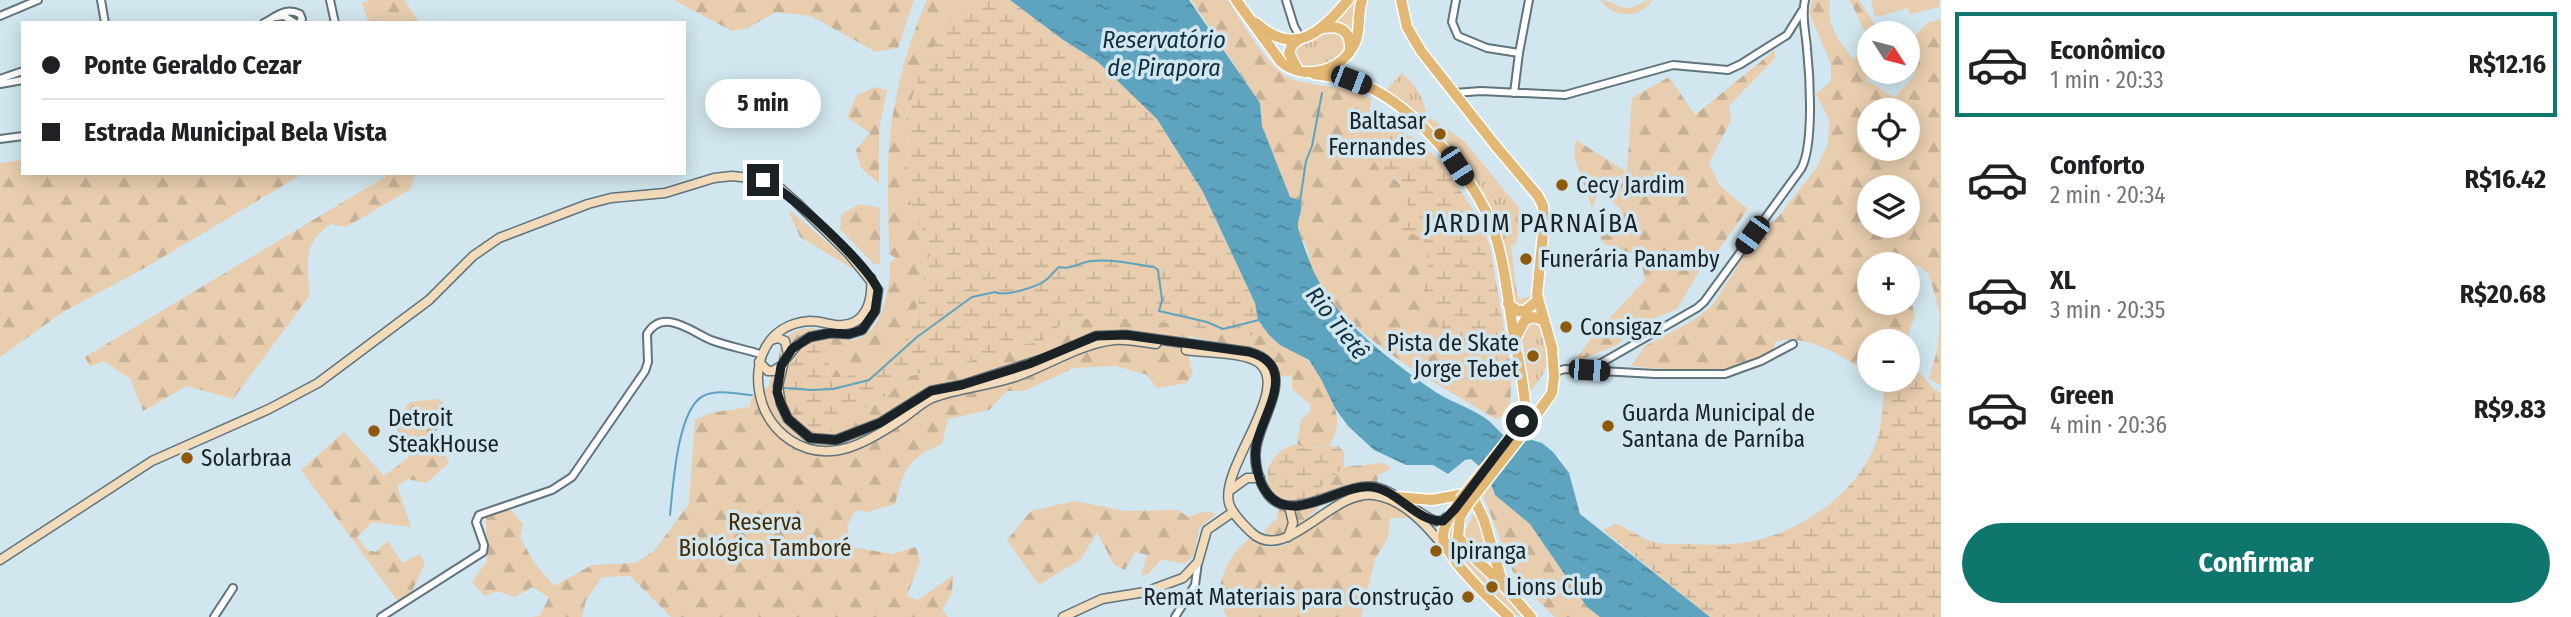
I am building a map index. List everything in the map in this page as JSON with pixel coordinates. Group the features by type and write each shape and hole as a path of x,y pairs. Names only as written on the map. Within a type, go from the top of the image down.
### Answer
{"main road":[{"path":"1236,0 1276,57 1286,66 1299,72 1351,80 1378,92 1424,129 1457,166 1480,200 1494,231 1508,303 1525,409 1520,432"},
{"path":"1323,28 1348,0"},
{"path":"1314,74 1336,64 1350,50 1357,34 1362,0"},
{"path":"781,366 777,392 784,412 804,435 836,440 880,423 931,391 962,385 1023,366 1096,336 1126,335 1249,352 1270,364 1276,389 1256,446 1260,478 1267,494 1289,506 1363,486 1381,489 1435,521 1443,521 1461,504 1552,393 1555,377 1554,357 1538,300 1537,284 1544,223 1541,201 1421,51 1408,27 1401,0"},
{"path":"1408,27 1410,0"},
{"path":"1246,13 1268,32 1300,39"},
{"path":"1299,72 1291,61 1289,53 1292,45 1323,28 1345,30 1349,37 1350,50"},
{"path":"0,560 152,461 269,409 318,383 429,300 474,256 499,238 587,204 611,198 665,193 714,178 732,176 760,179 785,192 849,254 876,285 879,296 872,318 862,330 849,334 830,333 810,337 797,344 776,370 768,371 759,358"},
{"path":"870,278 872,293 868,308 860,319 839,326 808,321 788,327 770,340 759,358 761,401 765,412 778,429 797,444 810,450 832,451 856,447 932,398 1013,378 1088,345 1128,340 1243,358 1263,368 1267,395 1236,463 1229,488 1229,502 1233,512 1263,541 1277,541 1288,537 1340,502 1354,496 1370,494 1385,498 1426,525 1492,601 1511,617"},
{"path":"1508,303 1518,311 1525,311 1538,300"},
{"path":"1514,340 1525,320 1533,317 1543,320"},
{"path":"770,340 778,338 785,341 788,355"},
{"path":"1229,488 1247,478 1260,478"},
{"path":"1397,497 1432,500 1464,494 1474,499 1484,520 1503,585"},
{"path":"1450,553 1443,533 1461,504"},
{"path":"1461,504 1458,537 1527,615"},
{"path":"1288,537 1293,523 1289,506"},
{"path":"1063,617 1102,599 1144,593 1174,583 1190,572 1198,562 1207,530 1233,512"}],"street":[{"path":"0,16 38,0"},
{"path":"101,0 104,21"},
{"path":"330,0 335,21"},
{"path":"1286,0 1300,39"},
{"path":"1456,0 1452,22 1458,36 1487,48 1519,53"},
{"path":"1514,93 1530,0"},
{"path":"1589,370 1704,302 1801,169 1809,149 1808,55 1803,10 1805,0"},
{"path":"1454,93 1481,91 1555,95 1578,93 1673,65 1728,70 1787,35 1803,10"},
{"path":"267,21 284,16 293,21"},
{"path":"0,82 21,75"},
{"path":"0,139 21,136"},
{"path":"380,617 483,552 484,545 475,522 479,515 552,490 577,471 645,371 648,362 647,334 656,324 664,321 681,325 759,358"},
{"path":"1555,377 1558,371 1565,369 1655,374 1725,374 1754,365 1793,344"},
{"path":"1554,357 1565,369"},
{"path":"1175,617 1195,585 1198,562"},
{"path":"214,617 233,588"},
{"path":"396,617 397,608"}],"green space":[{"path":"369,0 404,0 419,21 368,21 362,3"},
{"path":"674,0 914,0 898,48 876,52 811,16 776,12 748,28 732,31"},
{"name":"Reserva Biológica Tamboré","path":"927,0 967,0 924,60 906,118 910,148 903,173 914,215 928,240 930,255 910,335 876,367 845,377 830,378 828,367 796,358 779,373 777,388 831,432 839,424 890,393 905,378 946,365 996,356 1024,344 1042,342 1060,327 1085,319 1148,320 1245,335 1269,335 1300,355 1320,375 1333,401 1337,426 1330,446 1307,449 1297,444 1301,420 1311,411 1310,404 1292,389 1292,376 1277,377 1273,360 1266,354 1189,336 1189,360 1193,373 1187,383 1157,388 1147,375 1116,366 1074,368 1024,391 1007,391 989,410 948,419 942,444 922,454 909,466 895,504 867,512 856,510 847,525 852,547 892,554 916,547 920,561 907,596 918,600 953,575 952,593 942,610 948,617 671,617 630,576 602,577 586,600 582,617 532,617 540,616 549,597 532,587 515,597 497,591 485,596 472,582 487,561 486,518 510,509 523,524 520,537 533,561 554,586 592,565 635,563 654,551 689,504 695,420 710,413 750,407 751,398 769,386 772,371 779,364 779,351 786,337 796,331 814,329 852,340 871,330 883,309 889,284 890,263 896,258 889,254 888,165 892,119 909,49"},
{"path":"967,0 1010,0 1098,62 1157,119 1203,192 1255,303 1258,320 1269,335 1245,335 1148,320 1085,319 1060,327 1042,342 1024,344 996,356 946,365 905,378 890,393 839,424 831,432 821,434 812,431 787,394 777,389 779,373 796,359 798,347 803,341 817,346 830,360 830,377 845,377 876,367 910,335 930,255 928,240 914,215 903,173 910,148 906,118 924,60"},
{"path":"1191,0 1228,0 1267,59 1287,77 1335,87 1371,99 1366,148 1387,173 1407,189 1413,232 1425,243 1430,254 1420,282 1495,363 1509,358 1510,413 1496,419 1419,373 1365,334 1342,313 1324,290 1298,232 1300,200 1290,198 1262,126 1260,103"},
{"path":"1352,0 1360,0 1353,36 1333,24"},
{"path":"1600,0 1630,8 1653,0 1641,11 1627,14 1613,11"},
{"path":"1812,0 1830,0 1830,18 1838,38 1853,59 1857,56 1857,84 1873,84 1894,97 1908,84 1920,84 1920,31 1927,23 1941,19 1941,385 1929,379 1938,347 1940,314 1929,274 1920,267 1920,252 1857,252 1857,315 1915,315 1910,329 1857,329 1857,366 1824,348 1800,340 1775,342 1769,355 1754,363 1735,368 1688,371 1631,366 1645,346 1692,321 1712,306 1754,240 1779,216 1817,167 1827,147 1830,121 1816,94 1831,81 1831,64 1809,12"},
{"path":"1850,0 1859,0 1872,21 1860,21"},
{"path":"1871,0 1941,0 1939,7 1910,14 1908,8 1877,17"},
{"path":"1330,30 1341,31 1347,47 1342,53 1317,66 1296,63 1293,48"},
{"path":"1775,50 1775,58 1729,106 1731,120 1709,163 1720,186 1748,209 1698,273 1677,309 1636,326 1617,345 1572,363 1645,280 1640,256 1605,244 1599,237 1622,211 1600,189 1592,208 1574,156 1576,140 1627,172 1632,98 1669,77 1695,115"},
{"path":"1402,73 1418,91 1428,116 1465,142 1519,208 1522,222 1515,245 1511,246 1517,294 1519,299 1535,295 1525,308 1513,305 1501,239 1485,200 1448,149 1386,90"},
{"path":"874,87 887,90 879,130 879,184 861,168 856,150 870,133 847,117 856,96"},
{"path":"1368,113 1421,142 1444,166 1480,220 1490,247 1509,358 1478,365 1457,351 1445,334 1420,282 1429,261 1427,246 1416,236 1395,228 1408,204 1407,189 1395,178 1380,171 1366,148"},
{"path":"21,160 21,175 301,175 141,270 63,312 0,357 0,163"},
{"path":"388,175 417,175 411,189 346,227 331,224 315,239 308,255 310,295 233,399 187,386 143,411 130,378 103,361 90,367 85,357"},
{"path":"859,204 880,208 880,264 874,264 840,229 841,215"},
{"path":"789,212 851,263 853,269 800,237"},
{"path":"1534,322 1544,336 1547,361 1543,374 1528,394 1522,338 1530,323"},
{"path":"1920,373 1941,393 1941,617 1710,617 1603,530 1615,524 1646,539 1666,544 1743,543 1779,533 1814,515 1844,491 1868,460 1876,443 1884,392 1920,392"},
{"path":"439,399 446,406 442,426 434,433 449,463 426,483 408,479 397,486 411,527 372,522 357,537 367,550 376,552 388,541 402,563 420,554 425,563 410,596 397,600 301,470 344,432 384,476 408,458 409,446 393,424 410,402"},
{"path":"1297,444 1307,449 1338,446 1344,452 1344,467 1312,494 1295,514 1277,524 1279,501 1268,484 1269,467 1280,452"},
{"path":"1384,463 1391,469 1378,475 1377,485 1358,484 1342,489 1296,528 1283,535 1269,537 1264,531 1276,519 1277,524 1295,514 1312,494 1344,467"},
{"path":"1487,473 1495,495 1530,524 1587,607 1600,617 1555,617 1524,587 1513,572 1476,477"},
{"path":"1363,491 1376,492 1410,513 1409,518 1390,518 1388,538 1375,559 1361,617 1227,617 1217,598 1219,589 1228,564 1244,543 1252,537 1266,547 1278,547 1288,543 1305,532 1338,502"},
{"path":"1074,501 1125,511 1178,510 1188,517 1205,511 1216,514 1199,528 1194,555 1185,564 1162,559 1148,574 1141,576 1147,555 1135,552 1125,570 1114,565 1097,532 1081,559 1039,585 1007,540 1031,511"},
{"path":"1477,508 1494,567 1463,535"},
{"path":"1451,523 1455,525 1453,533 1458,548 1521,611 1522,617 1513,614 1453,549 1448,531"}],"water":[{"name":"Reservatório de Pirapora","path":"1010,0 1189,0 1260,103 1262,126 1290,197 1300,200 1301,203 1298,229 1307,255 1323,289 1336,307 1384,354 1437,393 1489,421 1512,443 1532,440 1542,443 1553,452 1569,473 1580,514 1710,617 1600,617 1587,607 1530,524 1495,495 1487,473 1471,459 1465,460 1448,474 1433,465 1406,465 1374,450 1348,426 1335,408 1309,360 1280,345 1258,320 1255,303 1203,192 1157,119 1098,62"}],"waterway":[{"path":"1300,201 1306,161 1312,146 1322,93"},
{"path":"784,388 833,389 869,380 917,337 972,297 1029,288 1042,283 1059,267 1092,261 1115,261 1154,267 1158,270 1162,300 1159,311 1207,322 1223,329 1259,320"},
{"path":"670,515 678,450 687,417 694,404 703,396 715,393 752,395"}],"place":[{"name":"Baltasar Fernandes","path":"1440,134"},
{"name":"Cecy Jardim","path":"1562,185"},
{"name":"Funerária Panamby","path":"1526,259"},
{"name":"Consigaz","path":"1566,327"},
{"name":"Pista de Skate Jorge Tebet","path":"1533,356"},
{"name":"Guarda Municipal de Santana de Parníba","path":"1608,426"},
{"name":"Detroit SteakHouse","path":"374,431"},
{"name":"Solarbraa","path":"187,458"},
{"name":"Ipiranga","path":"1436,551"},
{"name":"Lions Club","path":"1492,587"},
{"name":"Remat Materiais para Construção","path":"1468,597"}],"district":[{"name":"JARDIM PARNAÍBA","path":"1532,223"}],"route":[{"path":"763,180 779,187 796,202 849,254 878,290 875,311 862,330 849,334 830,333 810,337 792,349 781,366 777,392 784,412 799,430 810,438 836,440 880,423 931,391 962,385 1029,364 1096,336 1114,334 1145,337 1249,352 1268,361 1276,389 1260,432 1255,455 1262,484 1267,494 1278,502 1296,506 1369,486 1387,491 1435,521 1443,521 1522,421"}],"water label":[{"name":"Rio Tietê","path":"1337,323"}]}
